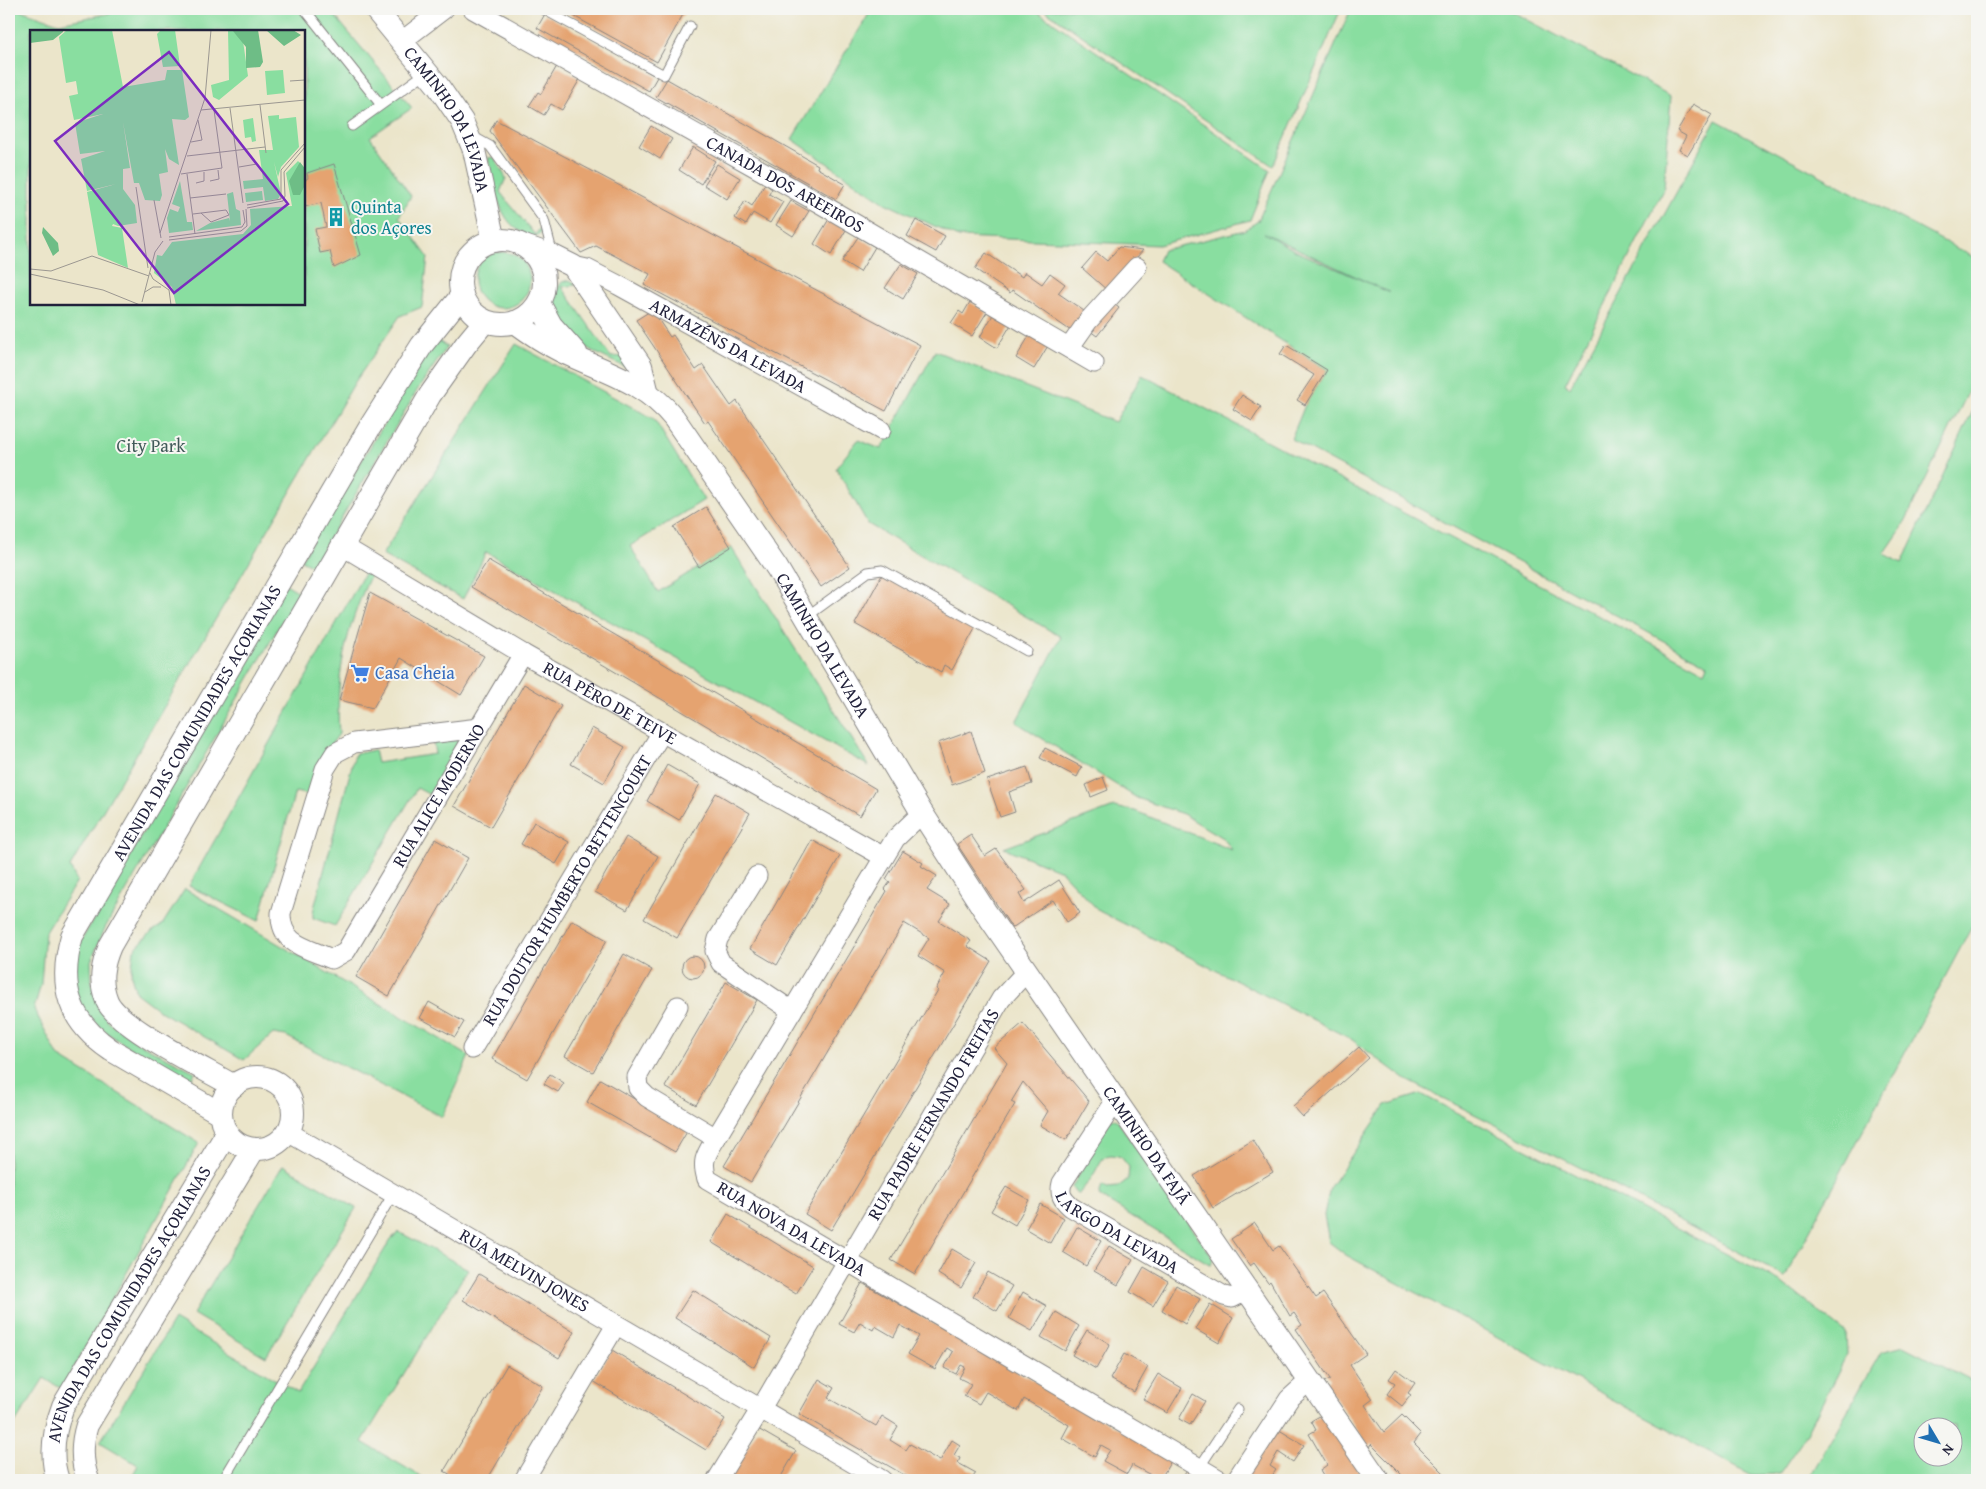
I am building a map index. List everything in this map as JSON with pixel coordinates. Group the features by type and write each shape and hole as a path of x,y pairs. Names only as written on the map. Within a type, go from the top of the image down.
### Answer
{"street":[{"name":"CAMINHO DA LEVADA","path":"375,9 451,104 468,135 474,150 494,241"},
{"path":"402,41 444,9"},
{"name":"CANADA DOS AREEIROS","path":"473,9 821,204 1094,363"},
{"path":"508,240 521,244 532,252 540,264 544,276 544,290 539,303 529,315 515,322 505,324 485,321 475,314 462,295 461,277 466,261 483,244 508,240"},
{"name":"ARMAZÉNS DA LEVADA","path":"521,244 573,266 587,269 618,285 881,430"},
{"path":"544,276 573,266 641,366 647,390"},
{"path":"1069,348 1088,321 1137,267"},
{"name":"AVENIDA DAS COMUNIDADES AÇORIANAS","path":"88,1480 84,1470 82,1447 87,1425 254,1149 239,1144 224,1124 111,1050 90,1034 71,1005 66,982 66,957 70,943 370,426 422,345 462,295"},
{"name":"CAMINHO DA LEVADA","path":"539,303 551,325 567,345 586,362"},
{"name":"AVENIDA DAS COMUNIDADES AÇORIANAS","path":"58,1480 53,1447 54,1433 64,1406 224,1124 224,1098 234,1086 123,1021 108,1003 102,980 103,964 110,946 430,395 466,344 485,321"},
{"name":"CAMINHO DA LEVADA","path":"515,322 561,351 647,390 662,402 712,471 777,568 922,813 985,911"},
{"name":"RUA PÊRO DE TEIVE","path":"341,546 523,654 884,858"},
{"name":"RUA ALICE MODERNO","path":"479,728 354,742 335,753 325,769 282,913 281,927 290,940 332,959 346,951 356,937 523,654"},
{"name":"RUA DOUTOR HUMBERTO BETTENCOURT","path":"472,1049 662,732"},
{"name":"RUA NOVA DA LEVADA","path":"922,813 895,839 706,1154 703,1166 707,1179 1220,1480"},
{"path":"757,876 718,939 715,951 721,963 792,1011"},
{"name":"CAMINHO DA FAJÃ","path":"985,911 1378,1480"},
{"name":"RUA PADRE FERNANDO FREITAS","path":"717,1480 1001,999 1026,972"},
{"path":"678,1006 637,1077 638,1088 647,1097 716,1138"},
{"path":"234,1086 255,1078 276,1083 290,1100 292,1122 288,1132 269,1147 254,1149"},
{"name":"LARGO DA LEVADA","path":"1116,1100 1062,1183 1060,1190 1062,1199 1070,1206 1224,1296 1232,1298 1248,1290"},
{"name":"RUA MELVIN JONES","path":"288,1132 882,1480"},
{"path":"524,1480 616,1325"},
{"path":"1236,1480 1289,1399 1310,1380"}],"lane":[{"path":"543,9 664,75 690,26"},
{"path":"306,11 381,105"},
{"path":"352,126 427,72"},
{"path":"468,135 480,139 490,146 544,220 553,256"},
{"path":"806,617 868,572 882,570 1027,651"},
{"path":"223,1480 393,1194"},
{"path":"1199,1468 1238,1409"}],"green space":[{"name":"City Park","path":"9,9 17,9 59,23 133,9 329,9 412,108 370,137 411,196 399,217 428,257 422,307 400,316 355,382 70,867 77,881 45,932 41,984 34,1009 58,1056 199,1143 62,1389 44,1378 9,1433"},
{"path":"872,9 1034,9 1270,170 1250,220 1159,245 958,237 885,203 792,139"},
{"path":"1043,9 1341,9 1273,166"},
{"path":"1351,9 1507,9 1671,96 1664,188 1565,384 1570,387 1716,120 1977,259 1977,374 1902,528 1884,554 1902,563 1977,402 1977,917 1785,1277 1585,1170 1405,1079 1351,1039 1099,911 1061,871 1004,848 1114,807 1135,811 1232,850 1224,839 1183,814 1137,798 1016,722 1061,637 868,524 836,468 858,440 881,449 935,351 1115,422 1142,375 1705,672 1708,665 1291,439 1305,405 1327,370 1158,261 1163,250 1245,230 1258,221","holes":["1264,233 1375,286 1296,251"]},
{"path":"494,157 506,178 500,192 535,235 541,227 539,235 532,236 523,233 507,219 498,200 488,158"},
{"path":"502,252 513,254 522,260 528,269 530,280 528,291 522,300 513,306 502,308 491,306 482,300 476,291 474,280 476,269 482,260 491,254"},
{"path":"570,280 576,285 562,287 611,357 627,356 636,371 589,349 558,325 552,314 551,297 562,282"},
{"path":"436,339 447,347 418,389 313,566 301,560"},
{"path":"516,344 654,419 704,500 630,546 658,592 731,547 869,766 486,552 463,599 382,555"},
{"path":"365,572 370,576 354,615 344,653 339,692 339,734 320,759 309,795 295,792 259,921 189,886"},
{"path":"286,584 299,592 105,928 91,961 92,986 107,1021 142,1045 195,1072 191,1081 123,1044 92,1019 81,1006 76,991 77,948"},
{"path":"460,739 430,795 417,788 335,926 313,918 355,754 374,750 377,763 435,754 433,741"},
{"path":"185,889 469,1056 442,1117 286,1036 273,1034 244,1060 160,1011 136,993 131,975 134,950 150,933 162,925"},
{"path":"1421,1094 1782,1283 1846,1333 1847,1354 1807,1433 1779,1474 1752,1475 1346,1255 1329,1242 1324,1215 1330,1187 1386,1105"},
{"path":"1111,1118 1116,1119 1213,1258 1211,1265 1099,1196 1102,1185 1107,1188 1118,1187 1128,1179 1129,1167 1121,1157 1110,1155 1104,1158 1078,1195 1072,1187"},
{"path":"283,1165 356,1208 266,1357 193,1314"},
{"path":"399,1232 468,1269 362,1442 427,1480 130,1480 138,1465 100,1442 174,1320 298,1393 391,1239"},
{"path":"1903,1346 1977,1384 1977,1480 1808,1480 1881,1352"}],"building":[{"path":"561,9 686,9 657,62"},
{"path":"545,14 657,77 649,91 537,28"},
{"path":"557,66 580,79 562,110 551,104 544,115 529,106 538,92 541,94"},
{"path":"667,79 818,165 817,168 845,184 836,199 656,97"},
{"path":"1693,104 1712,115 1688,155 1679,150 1686,136 1677,131"},
{"path":"496,120 920,345 886,411 644,285 650,274 596,246 581,253 490,131"},
{"path":"651,126 672,139 660,159 639,146"},
{"path":"693,147 715,161 701,184 679,170"},
{"name":"Quinta dos Açores","path":"334,164 361,255 334,268 330,251 320,253 315,229 326,227 321,203 305,207 305,180 308,178 307,173"},
{"path":"717,164 740,178 727,199 704,185"},
{"path":"765,184 772,189 769,194 783,202 770,223 753,213 746,225 735,218 745,201 752,206"},
{"path":"791,201 809,211 793,236 776,225"},
{"path":"829,219 846,230 831,255 814,244"},
{"path":"916,220 945,236 936,252 907,236"},
{"path":"858,237 875,247 860,272 842,261"},
{"path":"1119,247 1143,250 1108,291 1082,268 1096,252 1107,261"},
{"path":"986,253 1022,277 1025,272 1042,284 1050,273 1065,284 1058,293 1084,311 1071,331 1012,290 1010,293 975,269"},
{"path":"901,264 918,274 903,299 885,288"},
{"path":"1109,300 1119,308 1097,336 1086,328"},
{"path":"970,302 987,312 972,336 951,323 959,311 963,314"},
{"path":"652,310 670,337 673,335 696,370 703,365 731,406 737,401 850,567 821,587 708,421 705,423 636,320"},
{"path":"994,313 1012,323 997,348 980,337"},
{"path":"1031,333 1049,344 1034,369 1016,358"},
{"path":"1286,345 1327,370 1305,405 1297,400 1314,375 1280,354"},
{"path":"1242,395 1261,407 1252,421 1233,409"},
{"path":"706,507 731,547 699,567 674,527"},
{"path":"488,560 876,789 860,816 471,587"},
{"path":"882,575 976,627 952,670 944,665 941,672 855,624"},
{"path":"370,593 484,656 461,695 401,658 373,708 339,700"},
{"path":"524,684 561,706 491,827 454,806"},
{"path":"592,728 625,747 604,783 571,764"},
{"path":"971,731 985,773 952,785 938,743"},
{"path":"1045,748 1082,767 1077,777 1040,758"},
{"path":"667,765 700,784 679,820 647,801"},
{"path":"1027,767 1032,784 1009,792 1015,812 1000,817 987,780"},
{"path":"1103,777 1108,790 1091,797 1086,785"},
{"path":"716,793 750,813 677,938 644,919"},
{"path":"534,822 569,842 556,864 521,844"},
{"path":"971,835 985,856 996,849 1026,890 1019,894 1024,903 1059,880 1080,913 1067,922 1053,900 1012,928 957,844"},
{"path":"626,837 658,856 627,910 595,892"},
{"path":"435,839 468,858 389,996 356,977"},
{"path":"812,840 840,856 777,965 750,949"},
{"path":"903,851 923,863 921,866 937,876 927,890 950,904 939,921 971,941 967,946 991,961 831,1230 805,1214 938,990 936,989 945,973 918,956 929,938 904,923 751,1182 724,1166 887,891 885,889 890,882 886,879"},
{"path":"572,920 607,940 527,1079 492,1059"},
{"path":"624,954 652,970 593,1072 565,1056"},
{"path":"693,956 701,959 704,967 701,975 693,978 685,975 682,967 685,959"},
{"path":"726,982 757,1000 696,1105 665,1087"},
{"path":"429,1002 464,1022 455,1037 420,1018"},
{"path":"1023,1023 1089,1101 1066,1140 1040,1125 1048,1111 1023,1082 1011,1102 1015,1104 915,1274 891,1260 1007,1063 994,1048"},
{"path":"1359,1047 1369,1058 1303,1117 1293,1106"},
{"path":"550,1074 564,1083 558,1092 544,1084"},
{"path":"600,1079 688,1130 675,1152 587,1102"},
{"path":"1253,1140 1273,1172 1213,1208 1194,1176"},
{"path":"1006,1187 1029,1200 1015,1225 991,1211"},
{"path":"1040,1204 1064,1218 1050,1243 1026,1229"},
{"path":"728,1214 813,1266 796,1294 711,1242"},
{"path":"1255,1223 1273,1250 1279,1246 1316,1298 1323,1293 1366,1354 1350,1365 1373,1399 1365,1405 1384,1432 1402,1415 1421,1434 1414,1443 1446,1475 1441,1480 1407,1480 1371,1444 1369,1447 1324,1382 1330,1379 1296,1329 1302,1325 1294,1313 1290,1316 1270,1281 1268,1283 1254,1263 1250,1266 1231,1239"},
{"path":"1077,1227 1101,1241 1086,1266 1063,1252"},
{"path":"1109,1246 1133,1260 1118,1285 1094,1271"},
{"path":"952,1249 976,1263 961,1288 938,1274"},
{"path":"1144,1267 1168,1281 1153,1306 1130,1292"},
{"path":"988,1272 1012,1286 997,1311 973,1297"},
{"path":"479,1274 574,1332 559,1358 463,1300"},
{"path":"862,1283 1172,1459 1160,1480 1132,1465 1127,1474 1103,1461 1110,1450 1101,1445 1095,1457 1062,1438 1069,1425 1024,1399 1018,1411 986,1392 979,1404 964,1396 971,1384 959,1378 965,1367 961,1365 956,1374 944,1368 953,1352 947,1348 935,1369 908,1354 919,1336 900,1325 894,1337 875,1326 873,1330 860,1322 854,1332 839,1324"},
{"path":"1176,1285 1200,1299 1185,1324 1162,1310"},
{"path":"693,1290 771,1338 754,1367 675,1318"},
{"path":"1023,1292 1047,1306 1032,1331 1009,1318"},
{"path":"1210,1304 1233,1318 1219,1343 1195,1329"},
{"path":"1056,1312 1079,1326 1065,1351 1041,1337"},
{"path":"1087,1330 1110,1344 1096,1369 1072,1355"},
{"path":"612,1350 725,1419 706,1450 593,1381"},
{"path":"1124,1354 1148,1367 1134,1392 1110,1379"},
{"path":"507,1365 543,1386 487,1480 460,1480 444,1471"},
{"path":"1396,1369 1415,1383 1408,1393 1411,1395 1402,1406 1387,1394 1395,1383 1389,1379"},
{"path":"1158,1374 1182,1388 1167,1413 1143,1399"},
{"path":"819,1379 834,1388 828,1398 876,1426 882,1416 898,1426 890,1440 906,1450 910,1444 940,1461 952,1440 960,1445 954,1455 960,1458 958,1463 976,1473 971,1480 913,1480 799,1414"},
{"path":"1193,1394 1205,1401 1190,1425 1179,1419"},
{"path":"1325,1413 1365,1480 1326,1480 1320,1470 1327,1465 1309,1434 1316,1430 1311,1421"},
{"path":"1276,1428 1304,1445 1293,1462 1278,1452 1270,1466 1276,1470 1269,1480 1244,1480"},
{"path":"758,1429 796,1451 779,1480 728,1480"},
{"path":"1188,1469 1206,1480 1181,1480"}],"place":[{"name":"Quinta dos Açores","path":"336,217"},
{"name":"Casa Cheia","path":"360,673"}]}
